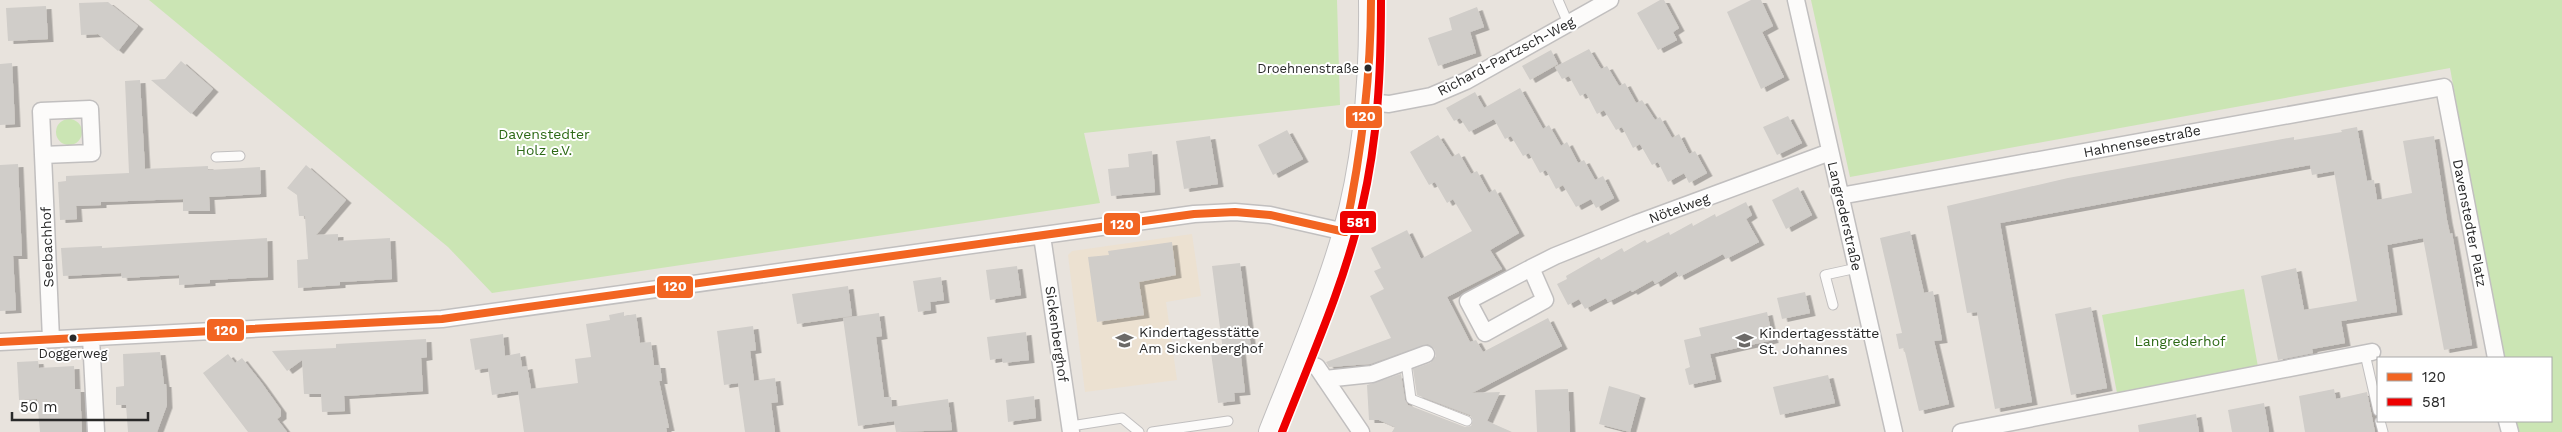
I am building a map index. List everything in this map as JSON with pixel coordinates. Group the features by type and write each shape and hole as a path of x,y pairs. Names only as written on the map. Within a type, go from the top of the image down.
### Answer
{"street":[{"path":"1271,432 1300,360 1345,232 1362,150 1368,102 1371,0"},
{"name":"Richard-Partzsch-Weg","path":"1368,102 1389,104 1431,96 1466,81 1610,0"},
{"name":"Langrederstraße","path":"1796,0 1894,432"},
{"name":"Hahnenseestraße","path":"1840,196 2444,88"},
{"name":"Davenstedter Platz","path":"2444,88 2496,357"},
{"name":"Nötelweg","path":"1531,268 1545,300 1485,333 1468,301 1531,268 1555,256 1635,224 1830,152"},
{"name":"Seebachhof","path":"43,155 50,339"},
{"path":"0,342 442,319 1194,214 1235,212 1270,215 1345,232"},
{"name":"Sickenberghof","path":"1042,236 1071,429"},
{"path":"91,338 96,432"},
{"path":"1961,432 2024,426 2368,353"},
{"path":"1326,379 1372,374 1426,354"},
{"path":"1300,360 1316,367 1361,432"}],"lane":[{"path":"1558,0 1568,24"},
{"path":"216,157 240,156"},
{"path":"1833,305 1825,275 1857,268"},
{"path":"2368,353 2377,405"},
{"path":"1406,362 1411,399 1467,421"},
{"path":"1071,429 1122,418 1139,432"},
{"path":"1152,432 1228,421"}],"shaded area":[{"name":"Kindertagesstätte Am Sickenberghof","path":"1192,234 1201,296 1166,302 1177,380 1085,392 1068,255 1072,251"}],"green space":[{"name":"Davenstedter Holz e.V.","path":"149,0 1337,0 1340,105 1084,133 1100,203 492,293 448,247"},
{"path":"1811,0 2562,0 2562,432 2516,432 2514,422 2552,422 2552,357 2503,357 2450,68 1850,177"},
{"path":"69,119 79,122 82,132 79,142 69,145 59,142 56,132 59,122"},
{"name":"Langrederhof","path":"2244,289 2258,367 2117,393 2102,315"}],"building":[{"path":"1660,0 1664,0 1679,28 1673,32 1677,40 1658,50 1637,13"},
{"path":"1751,0 1761,0 1773,26 1762,32 1784,77 1761,89 1727,12"},
{"path":"108,2 138,26 118,51 98,34 81,35 79,3"},
{"path":"46,6 48,39 8,41 6,8"},
{"path":"1477,7 1484,27 1470,32 1476,53 1438,66 1428,38 1452,30 1449,18"},
{"path":"1589,49 1601,69 1607,66 1619,86 1625,83 1636,103 1642,100 1655,120 1660,117 1672,138 1679,134 1689,154 1695,151 1707,173 1689,183 1684,173 1668,182 1658,162 1652,165 1640,144 1633,148 1622,127 1616,130 1604,110 1597,114 1586,93 1580,96 1569,76 1562,79 1555,67"},
{"path":"1551,50 1558,64 1530,80 1522,66"},
{"path":"181,61 213,89 191,114 151,80 165,79"},
{"path":"12,63 15,124 0,125 0,64"},
{"path":"140,80 145,169 208,166 208,170 260,167 261,194 209,197 210,211 183,211 183,199 101,202 101,205 76,206 77,219 60,220 58,182 66,181 66,176 129,173 125,81"},
{"path":"1520,88 1543,129 1549,125 1561,146 1567,142 1578,163 1584,160 1595,180 1603,176 1614,198 1596,208 1591,199 1576,207 1563,185 1556,189 1546,170 1540,173 1529,153 1523,156 1511,136 1505,139 1494,119 1469,132 1460,118 1454,121 1446,108 1475,92 1484,108"},
{"path":"1788,116 1802,143 1777,155 1763,127"},
{"path":"2357,127 2367,181 2374,180 2377,200 2412,193 2403,141 2434,136 2447,220 2450,234 2452,233 2472,345 2444,350 2423,238 2387,245 2397,312 2341,321 2345,343 2312,349 2313,353 2278,360 2261,276 2296,268 2304,310 2357,301 2334,171 2312,175 2310,165 2000,223 2032,402 1995,409 1977,312 1967,313 1947,206 2068,178 2294,137 2294,140 2342,132 2341,130"},
{"path":"1287,130 1303,159 1273,175 1258,145"},
{"path":"1438,135 1452,157 1459,153 1471,174 1477,171 1489,193 1495,189 1519,233 1490,250 1502,269 1447,297 1470,342 1476,340 1483,352 1548,318 1562,346 1472,393 1500,392 1487,421 1512,432 1392,432 1395,427 1379,420 1369,420 1367,385 1401,374 1405,400 1408,405 1465,427 1471,426 1473,420 1470,415 1417,395 1413,369 1430,363 1436,356 1435,350 1428,344 1370,364 1329,367 1326,362 1391,338 1370,296 1384,289 1374,271 1381,268 1371,248 1407,230 1421,259 1472,231 1453,199 1447,203 1435,182 1429,185 1410,152"},
{"path":"1210,136 1218,184 1184,189 1176,141"},
{"path":"1152,151 1155,192 1111,196 1108,169 1129,167 1128,154"},
{"path":"18,164 22,256 13,256 16,310 0,311 0,165"},
{"path":"306,165 346,200 316,235 338,234 338,241 390,238 392,279 340,282 340,285 298,288 297,260 308,259 305,216 299,216 297,195 287,188"},
{"path":"1798,187 1812,215 1786,229 1772,200"},
{"path":"1746,202 1752,215 1746,219 1759,242 1726,259 1723,254 1679,277 1676,271 1655,284 1653,280 1632,292 1631,290 1608,302 1606,298 1585,309 1579,299 1568,305 1557,284 1567,279 1566,276 1599,257 1601,260 1622,248 1624,252 1645,240 1647,243 1669,232 1670,235 1692,223 1693,226 1715,214 1716,217"},
{"path":"1910,231 1924,293 1933,291 1942,340 1934,341 1949,404 1919,411 1904,348 1899,349 1896,334 1902,333 1880,238"},
{"path":"267,238 268,277 210,280 210,283 179,285 179,275 122,278 121,273 63,276 61,248 102,246 102,248"},
{"path":"1172,242 1176,275 1139,282 1144,315 1097,322 1088,257 1109,255 1108,251"},
{"path":"1240,263 1251,348 1240,349 1245,392 1234,393 1235,401 1218,403 1211,353 1223,351 1212,266"},
{"path":"1017,266 1021,295 990,300 986,270"},
{"path":"941,277 944,300 930,302 931,310 918,312 913,281"},
{"path":"848,286 852,316 797,324 792,294"},
{"path":"1805,292 1810,313 1782,319 1777,298"},
{"path":"2091,307 2107,388 2071,395 2055,314"},
{"path":"624,312 624,316 636,314 640,343 651,342 654,365 660,365 662,381 659,381 669,428 666,428 667,432 524,432 518,391 492,395 488,368 475,370 470,339 503,334 505,356 520,353 522,367 527,366 531,389 578,383 575,359 591,357 586,324 610,320 609,315"},
{"path":"1767,312 1773,340 1710,354 1716,379 1689,385 1685,369 1690,367 1684,340 1701,336 1699,328"},
{"path":"879,313 882,336 876,337 884,397 891,397 892,407 948,399 952,430 896,432 894,421 858,426 843,318"},
{"path":"753,326 756,350 750,351 754,381 775,378 778,402 771,403 775,432 745,432 738,383 724,385 717,331"},
{"path":"1026,332 1029,360 1003,363 1002,358 990,360 987,337"},
{"path":"426,339 427,357 421,358 423,391 344,396 345,411 322,412 321,394 304,394 302,360 287,371 272,351 336,348 336,344"},
{"path":"160,352 164,384 166,384 167,405 157,432 128,432 126,405 116,405 116,387 124,386 123,354"},
{"path":"228,354 235,363 242,358 261,382 281,410 281,416 277,419 287,432 248,432 203,373"},
{"path":"38,361 39,368 74,366 75,389 80,389 82,432 40,432 37,399 19,400 17,362"},
{"path":"1828,375 1835,403 1780,415 1773,387"},
{"path":"1609,386 1640,395 1630,432 1599,424"},
{"path":"1568,389 1570,432 1537,432 1535,390"},
{"path":"2334,389 2336,399 2367,392 2375,432 2305,432 2299,396"},
{"path":"1034,396 1036,418 1008,422 1006,400"},
{"path":"2264,403 2269,432 2232,432 2228,410"},
{"path":"2196,414 2199,432 2139,432 2138,425"}],"transit line":[{"name":"120","path":"1345,232 1364,117 1371,29 1371,0"},
{"name":"581","path":"1282,432 1346,265 1362,207 1372,156 1378,104 1381,0"},
{"name":"120","path":"0,342 442,319 1194,214 1235,212 1270,215 1345,232"}],"place":[{"name":"Droehnenstraße","path":"1368,68"},
{"name":"Doggerweg","path":"73,338"},
{"name":"Kindertagesstätte Am Sickenberghof","path":"1125,340"},
{"name":"Kindertagesstätte St. Johannes","path":"1745,341"}]}
